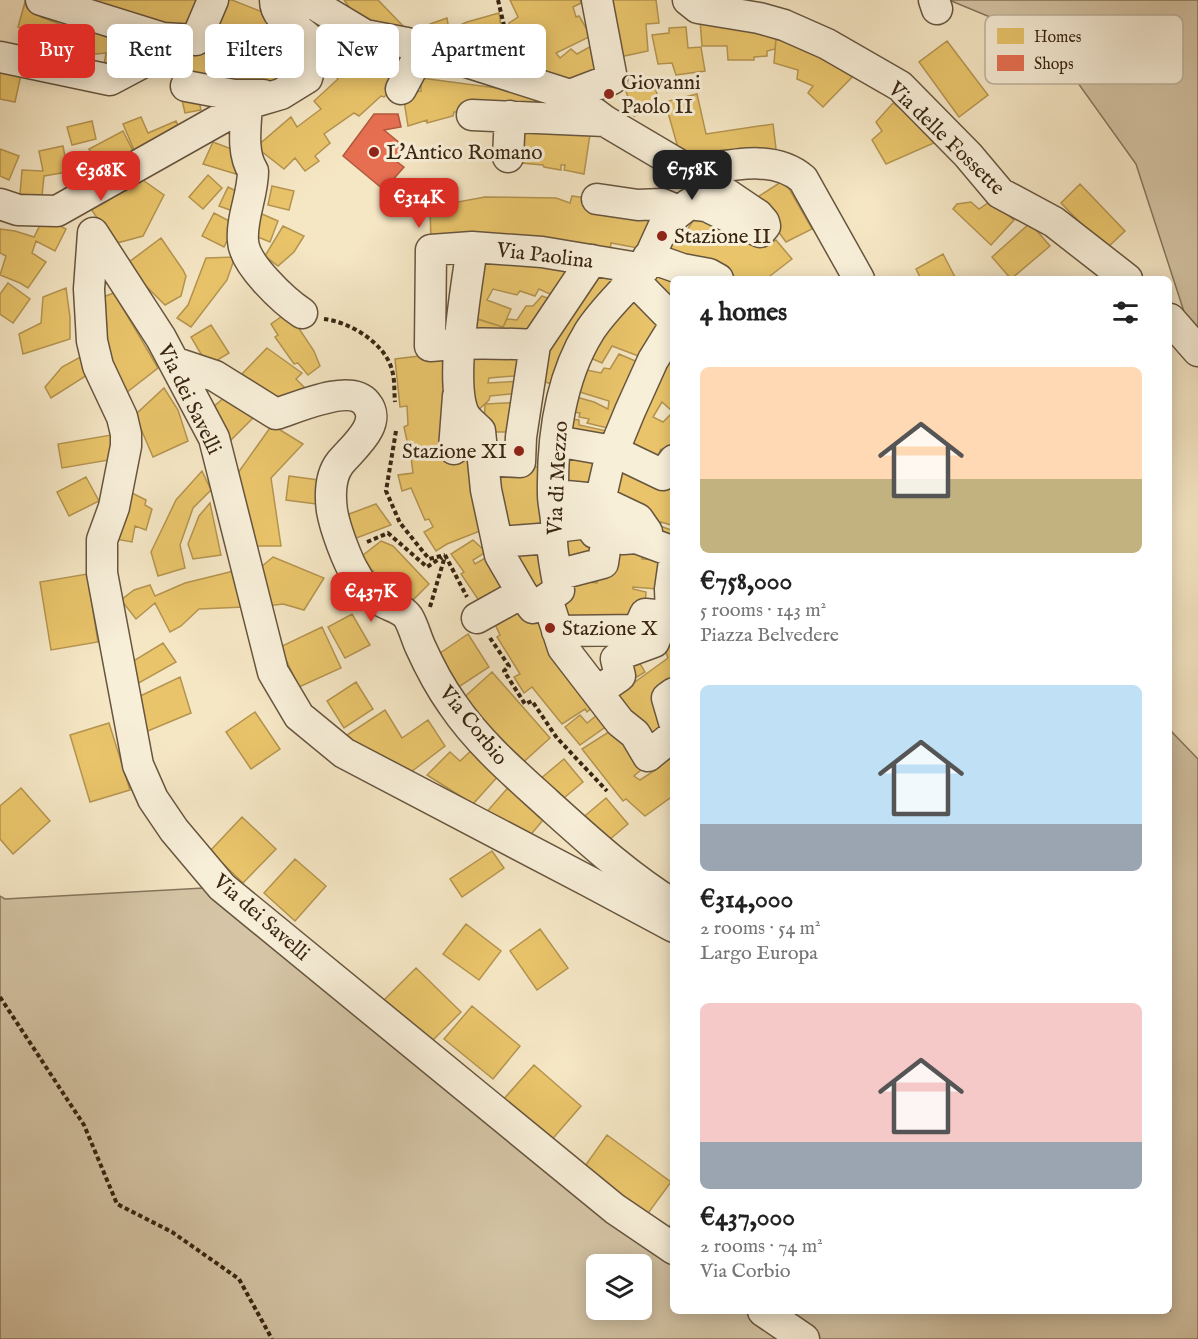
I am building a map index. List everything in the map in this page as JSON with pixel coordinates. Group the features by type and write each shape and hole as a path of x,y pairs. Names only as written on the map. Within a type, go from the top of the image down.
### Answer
{"street":[{"path":"41,0 118,24"},
{"path":"193,40 196,40 213,0"},
{"path":"0,204 18,210 57,210 247,104 281,94 307,78 314,51 310,40 281,17 275,0"},
{"path":"570,95 612,79 597,0"},
{"name":"Via delle Fossette","path":"688,0 698,8 759,18 784,25 827,44 900,86 968,155 1000,193 1054,222 1123,276"},
{"path":"310,2 365,35 411,45"},
{"path":"0,57 110,80 114,78"},
{"path":"401,89 411,70"},
{"path":"483,460 520,462 521,437 535,345 672,217 688,204 700,204 760,232 765,226 758,215 715,186 604,121 570,95 518,78"},
{"path":"186,87 234,95 281,94"},
{"path":"247,104 248,163 254,171 243,242 251,261 267,283 302,313"},
{"path":"472,115 604,121"},
{"path":"507,157 510,116"},
{"path":"688,172 755,162 786,168 795,173 803,179 857,276"},
{"path":"0,197 48,207 69,204"},
{"path":"597,199 638,205 662,204 672,217"},
{"name":"Via dei Savelli","path":"69,204 93,232 127,282 176,363 214,438 273,672 299,716 344,753 670,925"},
{"name":"Via dei Savelli","path":"93,232 89,289 92,341 98,366 122,417 126,434 126,446 114,507 102,540 102,573 138,765 153,799 174,830 222,887 615,1209 670,1247"},
{"path":"454,449 460,343 472,247"},
{"name":"Via Paolina","path":"460,343 430,345 431,250 472,247 542,252 623,265 682,269 713,276"},
{"path":"623,265 670,317"},
{"name":"Via di Mezzo","path":"544,593 554,533 552,495 561,406 590,361 588,334 623,265"},
{"path":"1172,321 1198,351"},
{"path":"600,501 614,451 653,360 670,332"},
{"path":"460,343 535,345"},
{"name":"Via Corbio","path":"176,363 215,376 276,414 333,396 361,398 367,404 371,420 365,435 340,464 334,476 331,496 335,525 356,576 378,600 405,613 435,676 453,706 501,761 621,868 670,902"},
{"path":"458,390 465,416 480,431 486,490 500,555 544,593 563,648 620,722 634,734 648,756 670,738"},
{"path":"556,441 614,451 663,475 670,465"},
{"path":"552,495 570,498 587,496 638,519 648,532 645,541"},
{"path":"498,542 554,533 588,523 596,533 645,541 670,550"},
{"path":"477,618 544,593 603,563 607,536"},
{"path":"557,631 638,630 645,614 664,617 670,614"},
{"path":"597,692 620,676 616,659 624,653 654,642 664,617"},
{"path":"767,1314 804,1339"}],"path":[{"path":"498,0 504,24"},
{"path":"302,313 342,324 371,339 386,357 393,370 395,403"},
{"path":"396,425 386,490 400,523 429,559 445,555"},
{"path":"346,551 388,533 427,567 445,555"},
{"path":"445,555 477,618 509,666 504,670 525,704 532,701 557,738 607,791"},
{"path":"420,645 445,555"},
{"path":"0,998 84,1125 117,1203 171,1232 239,1279 272,1339"}],"shaded area":[{"path":"949,0 1198,0 1198,335 1186,318 1136,164 1079,84 1183,84 1183,15 985,15"},
{"path":"1172,732 1198,759 1198,1339 0,1339 0,896 5,899 222,887 665,1243 670,1226 670,1314 1172,1314"}],"building: Homes":[{"path":"75,0 207,0 194,34 193,24 159,24"},
{"path":"218,0 232,0 270,15 267,24 209,24"},
{"path":"344,0 378,0 406,29 399,27 399,24 384,24 357,18"},
{"path":"510,0 580,0 581,3 573,7 576,17 579,16 591,36 556,53 560,58 571,49 577,54 593,45 604,71 569,86 546,77 546,24 509,24 518,17"},
{"path":"606,0 656,0 659,23 646,24 648,51 615,58"},
{"path":"25,2 42,8 41,17 59,24 19,24"},
{"path":"499,13 501,24 462,24"},
{"path":"447,18 448,24 430,24"},
{"path":"322,19 332,24 319,24"},
{"path":"700,20 749,24 776,39 775,49 767,51 767,56 754,57 754,60 728,60 727,46 702,46"},
{"path":"99,22 107,27 107,69 103,71 106,53 95,54 95,32"},
{"path":"686,27 688,48 701,47 705,71 676,75 672,63 658,64 652,35 669,33 669,28"},
{"path":"316,29 316,42 312,36"},
{"path":"776,39 835,56 857,72 823,107 808,93 813,86 797,79 798,70 774,63"},
{"path":"947,41 988,95 959,117 919,62"},
{"path":"193,49 205,51 205,78 289,78 286,82 187,84 188,78 193,78"},
{"path":"399,55 411,58 400,83 384,97 381,96 359,116 354,113 324,134 330,143 315,156 319,161 305,171 295,158 284,169 256,147 291,117 297,127 321,109 314,101 338,79 399,78"},
{"path":"0,66 18,69 18,78 20,78 15,102 0,99"},
{"path":"421,78 528,92 558,109 454,112 453,116 408,126 403,94 421,91"},
{"path":"653,80 661,108 634,116 624,85"},
{"path":"197,93 201,110 185,113 181,96"},
{"path":"697,94 706,134 773,124 777,157 682,162 665,102"},
{"path":"893,103 926,129 934,143 886,164 872,140 882,131 876,122"},
{"path":"141,117 148,133 176,121 183,136 137,157 123,124"},
{"path":"511,120 590,134 584,174 564,170 565,165 561,165 561,170 543,165 510,162"},
{"path":"92,121 96,139 72,145 67,127"},
{"path":"123,131 134,153 100,171 89,149"},
{"path":"213,142 242,153 236,174 203,164"},
{"path":"63,146 68,172 44,176 42,196 20,194 22,170 43,171 39,151"},
{"path":"0,149 19,156 9,180 0,176"},
{"path":"208,175 222,188 203,209 189,197"},
{"path":"140,178 164,195 143,236 106,246 104,228 91,209"},
{"path":"784,180 812,229 786,242 775,227 750,202"},
{"path":"1080,184 1125,231 1106,249 1061,203"},
{"path":"272,186 294,191 289,210 268,205"},
{"path":"228,187 246,196 241,214 219,206"},
{"path":"572,196 595,199 657,218 643,249 611,243 609,260 431,243 430,207 485,197 556,198 570,203"},
{"path":"991,201 1014,220 991,245 953,209 957,204 971,202 979,209"},
{"path":"255,211 278,221 270,242 246,232"},
{"path":"214,213 235,224 224,247 202,236"},
{"path":"696,216 765,247 776,240 792,259 770,276 713,276 658,257 664,229 686,232"},
{"path":"44,217 66,229 55,251 36,241 32,253 46,262 28,288 0,275 6,256 0,253 0,229 34,237"},
{"path":"1030,223 1050,246 1015,276 1008,276 992,257"},
{"path":"283,226 304,236 294,252 278,266 265,256"},
{"path":"161,238 186,276 181,296 165,305 141,281 129,262"},
{"path":"943,254 954,276 920,276 916,269"},
{"path":"478,255 513,265 517,260 579,273 561,299 539,289 535,296 520,291 517,295 493,289 487,300 511,309 503,327 467,316"},
{"path":"235,257 227,280 191,327 177,318 188,305 206,258"},
{"path":"662,265 671,276 670,312 645,287"},
{"path":"592,266 622,279 563,387 534,379"},
{"path":"8,283 30,299 13,323 0,314 0,294"},
{"path":"632,284 670,327 649,360 612,346 602,363 581,354"},
{"path":"66,288 70,339 23,354 19,334 41,323 43,297"},
{"path":"114,293 158,368 122,396 99,333 100,298"},
{"path":"542,296 550,299 540,335 471,335 475,318 503,327 507,319 517,320 526,306 533,306"},
{"path":"288,312 314,351 320,366 308,375 298,363 294,364 275,337 278,335 271,324"},
{"path":"211,325 229,353 208,366 191,337"},
{"path":"670,341 670,409 662,402 653,417 663,422 670,415 670,453 661,449 652,468 617,449"},
{"path":"267,348 302,373 296,379 312,395 284,405 238,378"},
{"path":"466,350 530,352 527,375 489,378 488,383 521,381 519,393 490,396 489,400 472,416"},
{"path":"452,352 449,446 409,450 404,427 408,425 407,406 400,407 395,359"},
{"path":"619,354 647,366 620,431 587,423 589,419 579,417 580,413 563,411 569,395 594,402 608,409 609,401 570,389 577,368 601,373 604,368 610,369"},
{"path":"84,355 92,372 51,398 45,387 62,367"},
{"path":"164,388 178,410 188,441 153,457 135,415"},
{"path":"232,391 259,412 231,440 212,408"},
{"path":"522,402 520,432 484,432 485,404"},
{"path":"561,418 579,420 579,425 616,433 611,448 559,438"},
{"path":"272,425 303,444 271,478 281,546 253,546 233,480"},
{"path":"111,435 115,459 62,468 58,444"},
{"path":"557,444 608,454 589,496 556,492"},
{"path":"479,451 490,527 447,544 436,551 424,532 433,527 429,519 425,520 411,488 402,491 398,475 413,473 411,457"},
{"path":"623,458 670,483 670,525 661,522 660,526 670,530 670,544 606,502"},
{"path":"489,463 552,468 552,532 502,540"},
{"path":"202,471 211,490 193,508 180,545 185,568 158,576 151,552 176,500"},
{"path":"289,476 326,481 324,505 286,500"},
{"path":"86,477 99,501 69,516 57,492"},
{"path":"124,489 146,500 145,505 152,509 146,530 135,526 132,542 115,539"},
{"path":"210,503 221,555 193,559 188,544 199,516"},
{"path":"376,504 391,525 351,540 341,517"},
{"path":"557,534 601,542 600,561 558,564"},
{"path":"473,540 486,552 473,560 475,564 494,553 515,593 484,608 461,574 464,572 451,554"},
{"path":"381,541 393,546 429,584 408,605 368,578 373,571 358,559"},
{"path":"502,547 549,547 555,586 527,598"},
{"path":"610,547 645,547 642,559 668,560 657,589 633,587 633,589 646,592 645,608 604,626 566,630 561,579 597,583 599,568"},
{"path":"273,557 324,578 304,610 283,604 267,606 255,572"},
{"path":"234,571 243,607 199,609 181,626 170,632 155,603 136,619 121,600 134,590 150,585 155,596 185,583"},
{"path":"87,574 98,642 51,650 40,582"},
{"path":"521,596 599,702 587,712 585,709 562,724 532,687 524,693 514,677 520,674 497,637 500,635 493,620"},
{"path":"352,614 370,645 345,658 328,627"},
{"path":"322,627 341,668 299,687 280,647"},
{"path":"670,632 670,727 652,740 610,700 668,658 660,635"},
{"path":"468,634 489,667 454,690 433,658"},
{"path":"163,643 176,662 137,684 130,663"},
{"path":"633,652 645,672 632,680"},
{"path":"492,672 550,738 518,767 460,701"},
{"path":"180,677 191,713 143,733 134,699"},
{"path":"356,682 373,709 344,728 327,701"},
{"path":"385,710 402,738 428,720 445,746 411,772 341,739"},
{"path":"602,711 611,723 580,745 565,727 580,715 587,723"},
{"path":"255,712 280,749 251,769 226,732"},
{"path":"109,723 130,790 90,802 70,735"},
{"path":"618,726 635,763 641,770 634,776 640,780 660,767 657,761 667,754 670,758 670,798 645,816 626,799 623,801 582,749"},
{"path":"474,748 500,774 473,804 427,775 450,752 460,761"},
{"path":"564,759 583,782 558,803 540,779"},
{"path":"512,783 548,814 528,838 484,815"},
{"path":"21,788 50,821 13,854 0,839 0,806"},
{"path":"606,798 628,824 602,846 580,820"},
{"path":"242,817 276,849 243,883 210,851"},
{"path":"492,851 504,868 462,897 450,879"},
{"path":"295,859 326,886 295,921 264,893"},
{"path":"466,924 501,951 479,980 443,954"},
{"path":"540,929 568,968 537,990 510,951"},
{"path":"416,968 461,1012 426,1047 382,1002"},
{"path":"472,1006 520,1046 493,1079 444,1039"},
{"path":"534,1065 581,1106 549,1143 502,1101"},
{"path":"607,1135 670,1183 643,1220 580,1173"}],"building: Shops":[{"name":"L'Antico Romano","path":"374,114 398,114 401,127 384,130 406,148 396,161 404,167 384,190 343,156"}],"place":[{"name":"Giovanni Paolo II","path":"609,94"},
{"name":"L'Antico Romano","path":"374,152"},
{"name":"Stazione II","path":"662,236"},
{"name":"Stazione XI","path":"519,451"},
{"name":"Stazione X","path":"550,628"}]}
